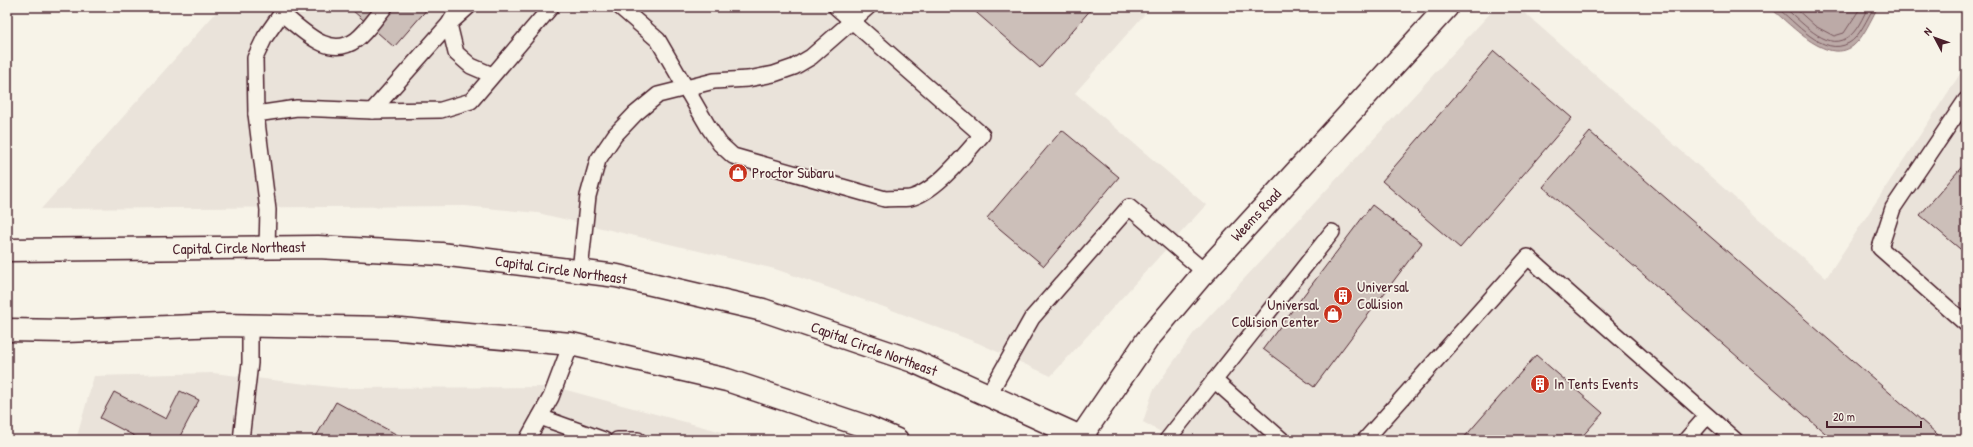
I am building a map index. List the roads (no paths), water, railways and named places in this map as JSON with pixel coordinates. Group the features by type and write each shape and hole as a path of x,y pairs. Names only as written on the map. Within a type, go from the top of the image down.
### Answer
{"main road":[{"name":"Weems Road","path":"1082,439 1147,340 1205,272 1447,7"},
{"name":"Capital Circle Northeast","path":"7,250 318,247 441,254 617,276 764,310 913,361 989,394 1082,439"},
{"path":"7,330 65,331 221,325 389,328 571,344 727,380 867,427 897,440"}],"lane":[{"path":"267,247 268,210 256,114 255,58 265,37 284,10 319,44 339,48 356,40 385,7"},
{"path":"459,7 449,24 456,53 471,66 492,75"},
{"path":"372,112 449,24 468,7"},
{"path":"449,24 475,7"},
{"path":"256,114 297,108 372,112 441,110 471,101 551,7"},
{"path":"620,7 658,40 685,88 716,138 733,156 885,199 911,198 926,190 942,178 982,135 836,7"},
{"path":"580,271 588,196 598,160 615,135 635,114 658,95 714,81 748,79 774,74 794,67 811,58 868,7"},
{"path":"1966,100 1892,208 1880,248 1966,324"},
{"path":"989,394 1032,318 1128,206 1205,272"},
{"path":"1166,440 1332,232"},
{"path":"1366,440 1528,257 1735,440"},
{"path":"241,440 250,363 250,325"},
{"path":"527,440 551,398 571,344"},
{"path":"1214,380 1282,440"},
{"path":"1686,440 1708,416"},
{"path":"540,417 604,440"},
{"path":"617,440 638,440"}],"water":[{"path":"1769,7 1878,7 1861,38 1853,46 1842,51 1831,50 1808,40"}],"place":[{"name":"Proctor Subaru","path":"738,173"},
{"name":"Universal Collision","path":"1343,296"},
{"name":"Universal Collision Center","path":"1333,314"},
{"name":"In Tents Events","path":"1540,384"}]}
